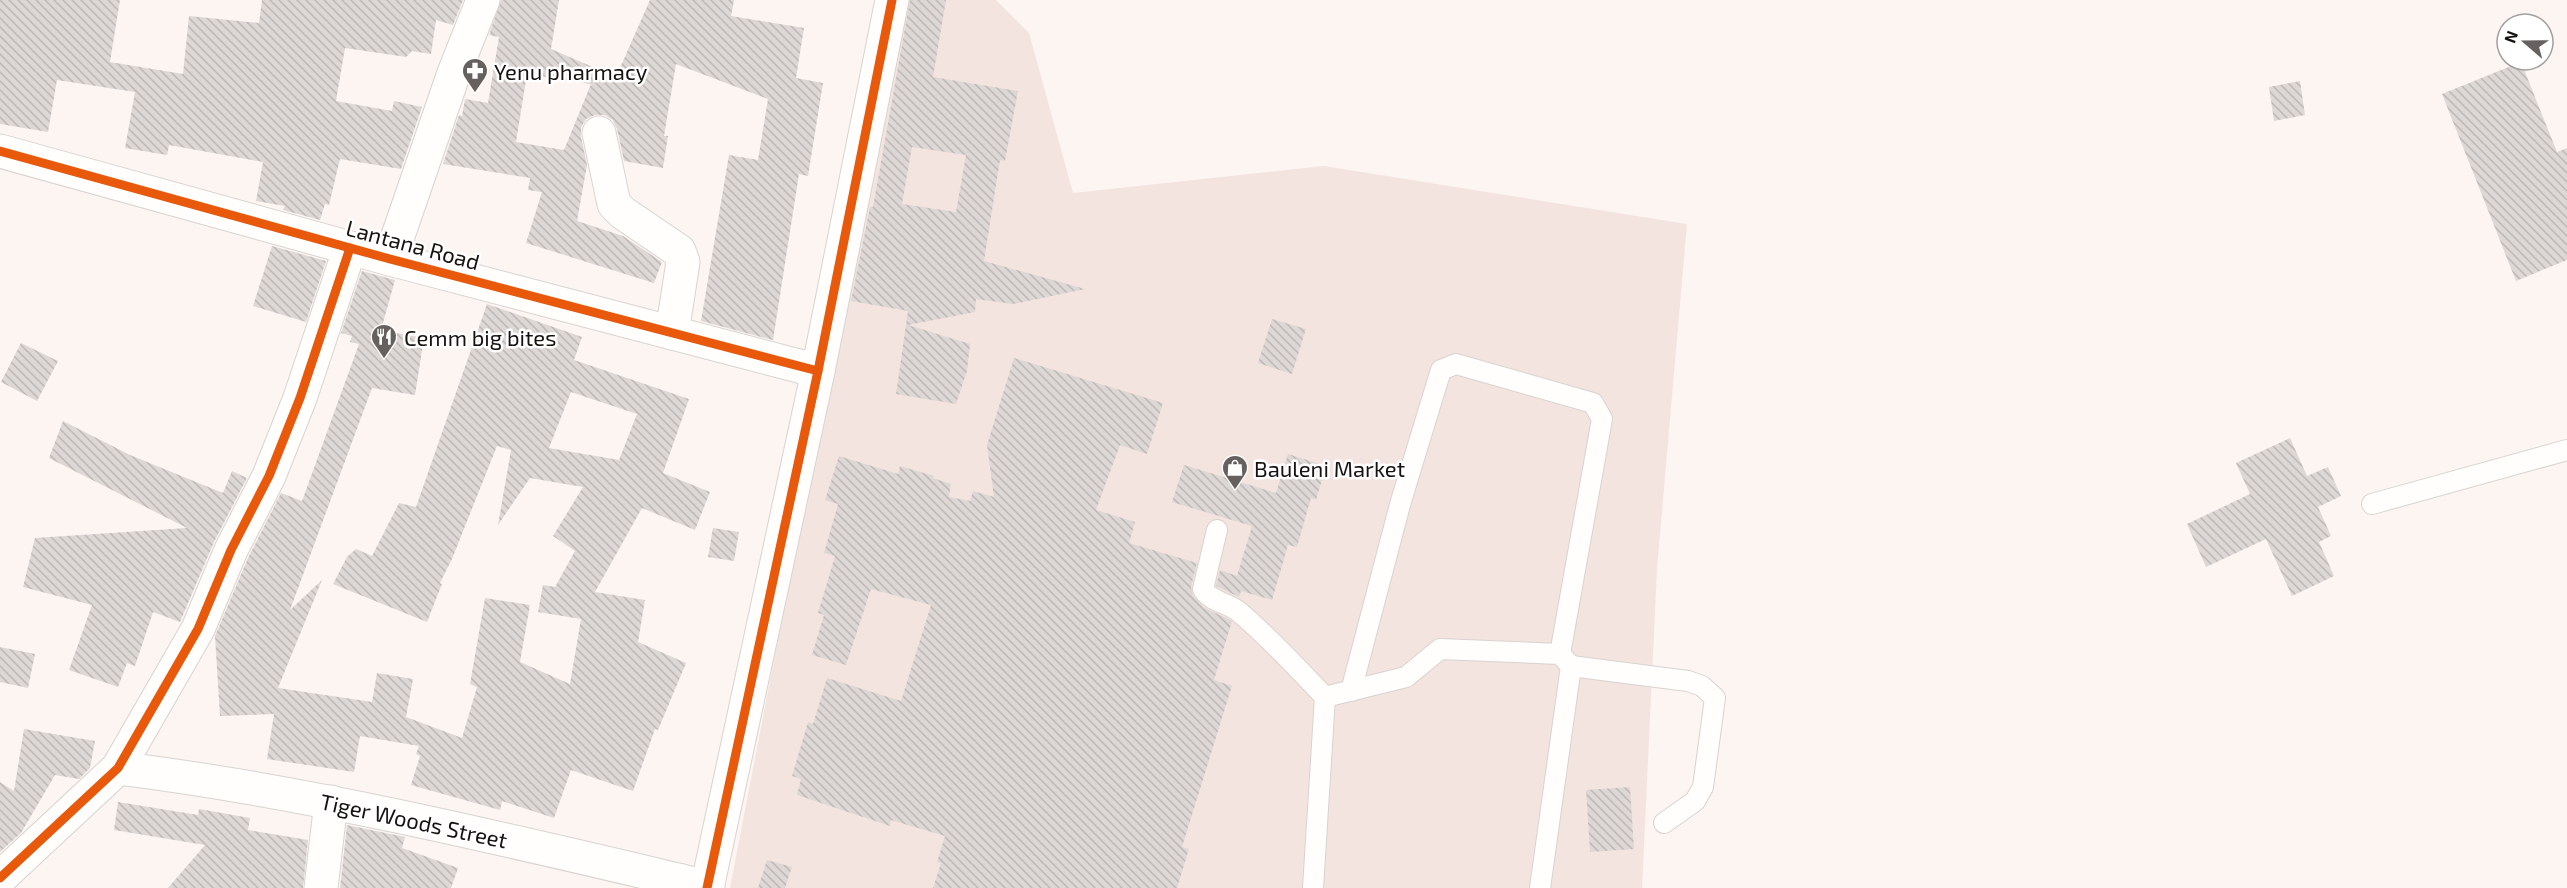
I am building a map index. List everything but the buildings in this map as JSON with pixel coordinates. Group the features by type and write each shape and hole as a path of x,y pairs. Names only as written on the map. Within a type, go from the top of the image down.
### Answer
{"street":[{"path":"390,259 454,73 483,0"},
{"path":"707,888 818,371 892,0"},
{"path":"599,133 614,204 622,213 679,251 683,262 672,333"},
{"name":"Lantana Road","path":"0,151 390,259 818,371"},
{"path":"0,878 118,768 198,629 231,550 269,476 300,398 350,248"},
{"name":"Tiger Woods Street","path":"118,768 207,780 332,802 521,843 707,888"},
{"path":"321,888 332,802"}],"lane":[{"path":"1351,690 1401,501 1441,370 1456,364 1593,403 1602,419 1566,660 1540,888"},
{"path":"2372,504 2567,450"},
{"path":"1217,530 1203,589 1206,595 1235,609 1250,621 1325,697 1313,888"},
{"path":"1325,697 1406,677 1440,648 1566,660 1688,681 1702,686 1715,698 1703,787 1695,801 1664,823"}],"shaded area":[{"name":"Bauleni Market","path":"901,0 996,0 1029,33 1073,193 1324,166 1687,224 1657,569 1642,888 730,888"}],"cycle path":[{"path":"707,888 818,371 892,0"},
{"path":"0,151 390,259 818,371"},
{"path":"0,878 118,768 198,629 231,550 269,476 300,398 350,248"}],"place":[{"name":"Yenu pharmacy","path":"475,94"},
{"name":"Cemm big bites","path":"384,360"},
{"name":"Bauleni Market","path":"1235,491"}]}
